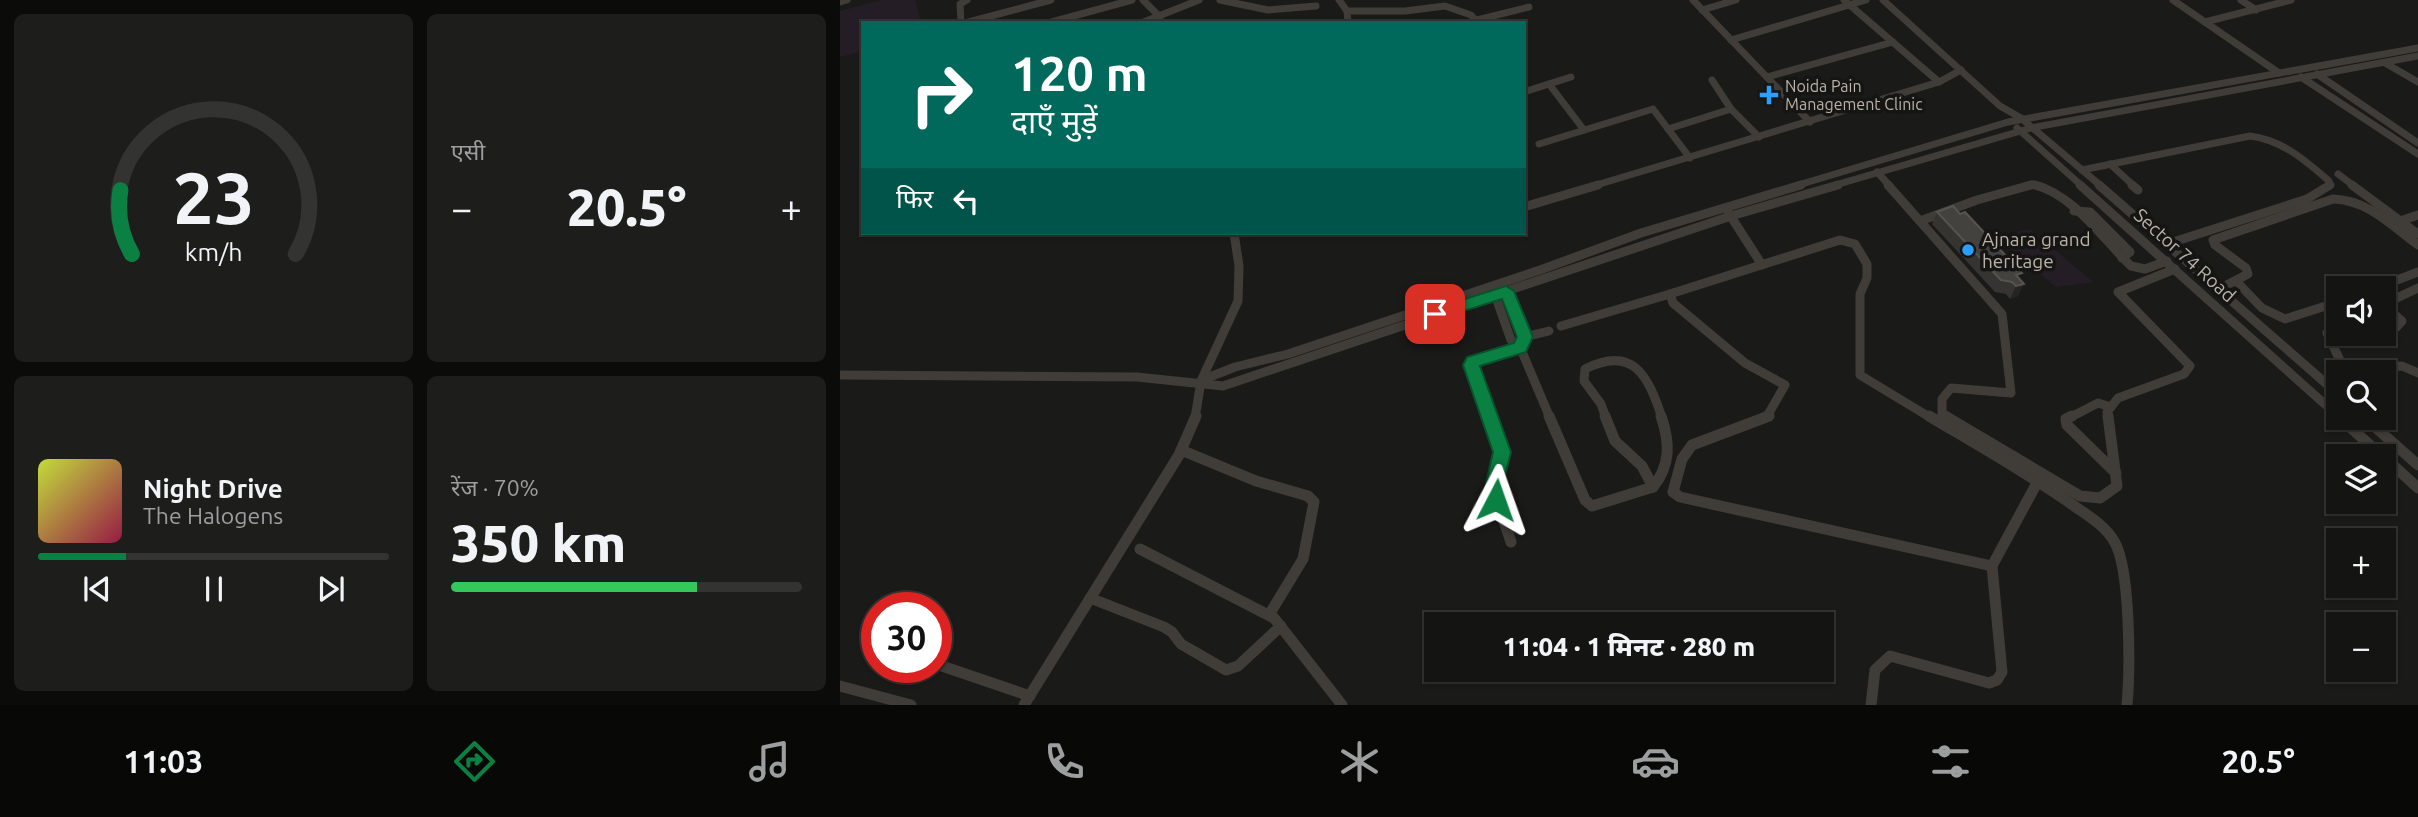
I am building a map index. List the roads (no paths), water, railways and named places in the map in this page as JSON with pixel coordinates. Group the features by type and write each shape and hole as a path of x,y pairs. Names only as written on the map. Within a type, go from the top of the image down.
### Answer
{"street":[{"path":"840,2 847,0"},
{"path":"962,21 960,4 967,0"},
{"path":"971,21 1051,0"},
{"path":"1055,21 1132,0"},
{"path":"1143,0 1160,18"},
{"path":"1149,21 1199,0"},
{"path":"1220,0 1253,10 1272,11 1316,6"},
{"path":"1339,0 1348,11 1348,21"},
{"path":"1693,0 1810,122"},
{"path":"1702,9 1736,0"},
{"path":"1731,40 1847,3 1866,0"},
{"path":"1883,0 2000,106 2008,122"},
{"path":"2173,0 2288,80"},
{"path":"2241,0 2256,10"},
{"path":"2205,22 2291,0"},
{"path":"1847,3 1939,82"},
{"path":"1348,11 1405,11 1445,6 1465,12 1478,21 1530,7"},
{"path":"1767,77 1893,42"},
{"path":"840,375 967,373 1201,381 1223,386 1496,295 1728,212 2021,118 2404,51 2417,55"},
{"path":"1201,381 1235,367 1288,354 1539,270 1641,233 1877,172 2031,128 2417,55"},
{"path":"2385,62 2418,82"},
{"path":"1526,206 1939,82 1961,70"},
{"path":"2317,75 2418,143"},
{"path":"2301,77 2418,153"},
{"path":"1526,91 1571,78"},
{"path":"1712,80 1731,109 1759,137"},
{"path":"1549,84 1584,130"},
{"name":"Sector 74 Road","path":"2000,106 2021,118 2082,170 2326,384"},
{"path":"1539,144 1653,109 1690,158"},
{"path":"1668,129 1731,109"},
{"name":"Sector 74 Road","path":"2008,122 2326,405"},
{"path":"2082,170 2261,136 2281,145 2329,181 2330,186 2307,199 2227,227 2167,244"},
{"path":"2110,164 2138,190"},
{"path":"1877,172 2002,314 2011,393 1951,388 1943,394 1940,406 1942,414 2080,496 2100,498 2117,486 2107,412 2118,398 2184,374 2189,369 2190,366 2118,293 2120,289 2167,261"},
{"path":"2338,174 2418,234"},
{"path":"1920,221 1960,205 2033,184 2048,187 2074,211 2090,212 2130,251 2122,258 2131,266 2149,273 2175,269"},
{"path":"2219,289 2248,274 2246,268 2215,245 2213,240 2333,199 2344,198 2367,206 2418,245"},
{"path":"1728,212 1762,265"},
{"path":"2400,221 2418,215"},
{"path":"952,671 1027,701 1181,450 1195,419 1201,381 1238,301 1239,266 1234,235"},
{"path":"1561,326 1840,240 1854,244 1867,264 1867,278 1860,294 1860,375 2038,481 2098,523 2118,548 2123,575 2127,705"},
{"path":"2396,280 2418,272"},
{"path":"2236,281 2262,308 2286,318 2326,306"},
{"path":"2396,298 2418,288"},
{"path":"1506,291 1523,342 1585,500 1592,506 1600,505 1653,487 1668,463 1666,430 1648,386 1625,360 1616,359 1590,366 1583,373 1584,381 1601,404 1615,441 1642,466 1653,487"},
{"path":"1670,294 1673,303 1745,363 1780,380 1785,386 1768,417 1692,445 1682,459 1673,492 1679,497 1992,566"},
{"path":"1496,295 1511,341 1523,342"},
{"path":"1511,542 1493,488 1502,452 1471,365 1473,361 1549,331"},
{"path":"2396,367 2402,366 2418,373"},
{"path":"2112,407 2098,403 2066,419 2067,425 2116,473"},
{"name":"Sector 74 Road","path":"2353,430 2369,444"},
{"path":"2379,430 2418,465"},
{"path":"1181,450 1256,481 1308,496 1314,502 1303,559 1269,615"},
{"name":"Sector 74 Road","path":"2396,469 2418,488"},
{"path":"1871,705 1874,669 1880,660 1890,656 1989,683 1997,680 2002,672 1992,566 2038,481"},
{"path":"1140,549 1269,615 1281,626 1342,705"},
{"path":"1090,598 1164,627 1172,632 1181,644 1226,670 1238,666 1281,626"},
{"path":"840,686 911,705"}],"place":[{"name":"Noida Pain Management Clinic","path":"1769,95"},
{"name":"Ajnara grand heritage","path":"1968,250"}]}
